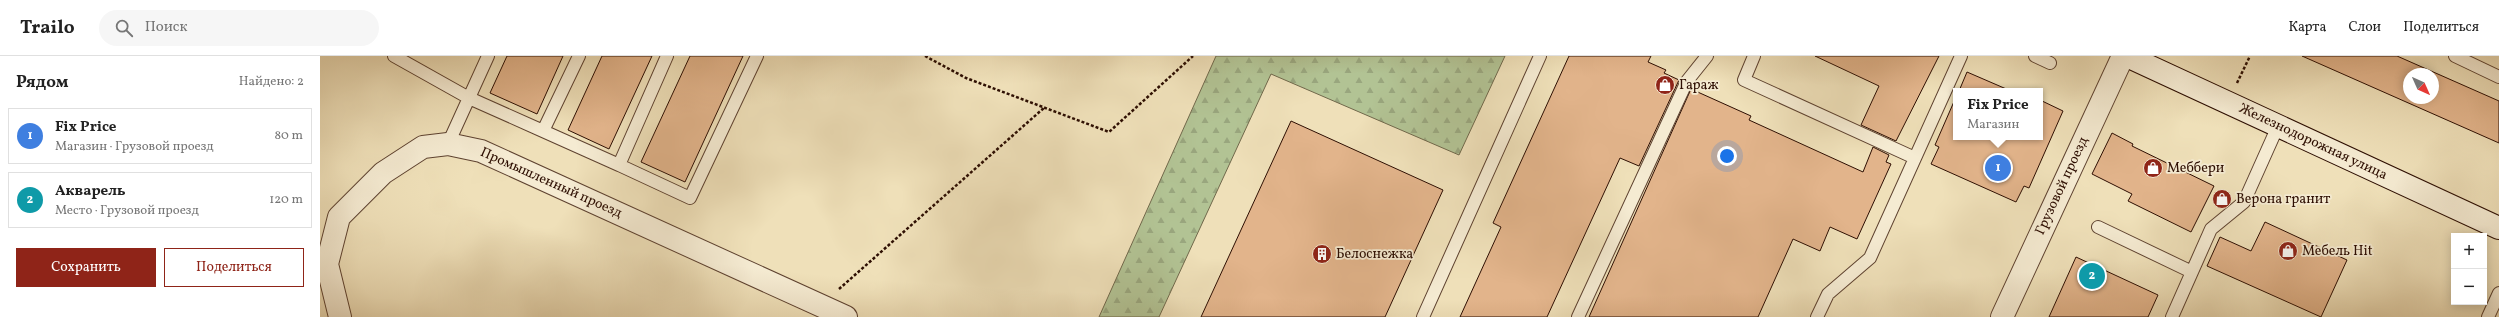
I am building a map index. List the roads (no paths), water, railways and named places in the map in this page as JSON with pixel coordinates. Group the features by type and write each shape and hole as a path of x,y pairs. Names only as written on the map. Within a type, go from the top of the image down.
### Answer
{"street":[{"name":"Грузовой проезд","path":"2002,317 2123,56"},
{"name":"Железнодорожная улица","path":"2126,56 2499,228"},
{"name":"Промышленный проезд","path":"340,317 327,264 339,217 383,173 423,147 448,144 481,150 846,317"}],"lane":[{"path":"394,56 468,98 690,198 757,56"},
{"path":"448,144 488,56"},
{"path":"543,132 579,56"},
{"path":"619,165 667,56"},
{"path":"1423,317 1540,56"},
{"path":"1578,317 1687,81 1707,56"},
{"path":"1754,56 1744,80 1915,158"},
{"path":"1817,317 1828,294 1870,258 1961,56"},
{"path":"2035,56 2050,63"},
{"path":"2455,56 2499,77"},
{"path":"2172,317 2211,229 2244,202 2278,126"},
{"path":"2098,227 2192,272"},
{"path":"2488,317 2499,294"}],"place":[{"name":"Гараж","path":"1665,85"},
{"name":"Fix Price","path":"1998,168"},
{"name":"Меббери","path":"2153,168"},
{"name":"Верона гранит","path":"2222,199"},
{"name":"Мебель Hit","path":"2288,251"},
{"name":"Белоснежка","path":"1322,254"},
{"name":"Акварель","path":"2092,276"}]}
